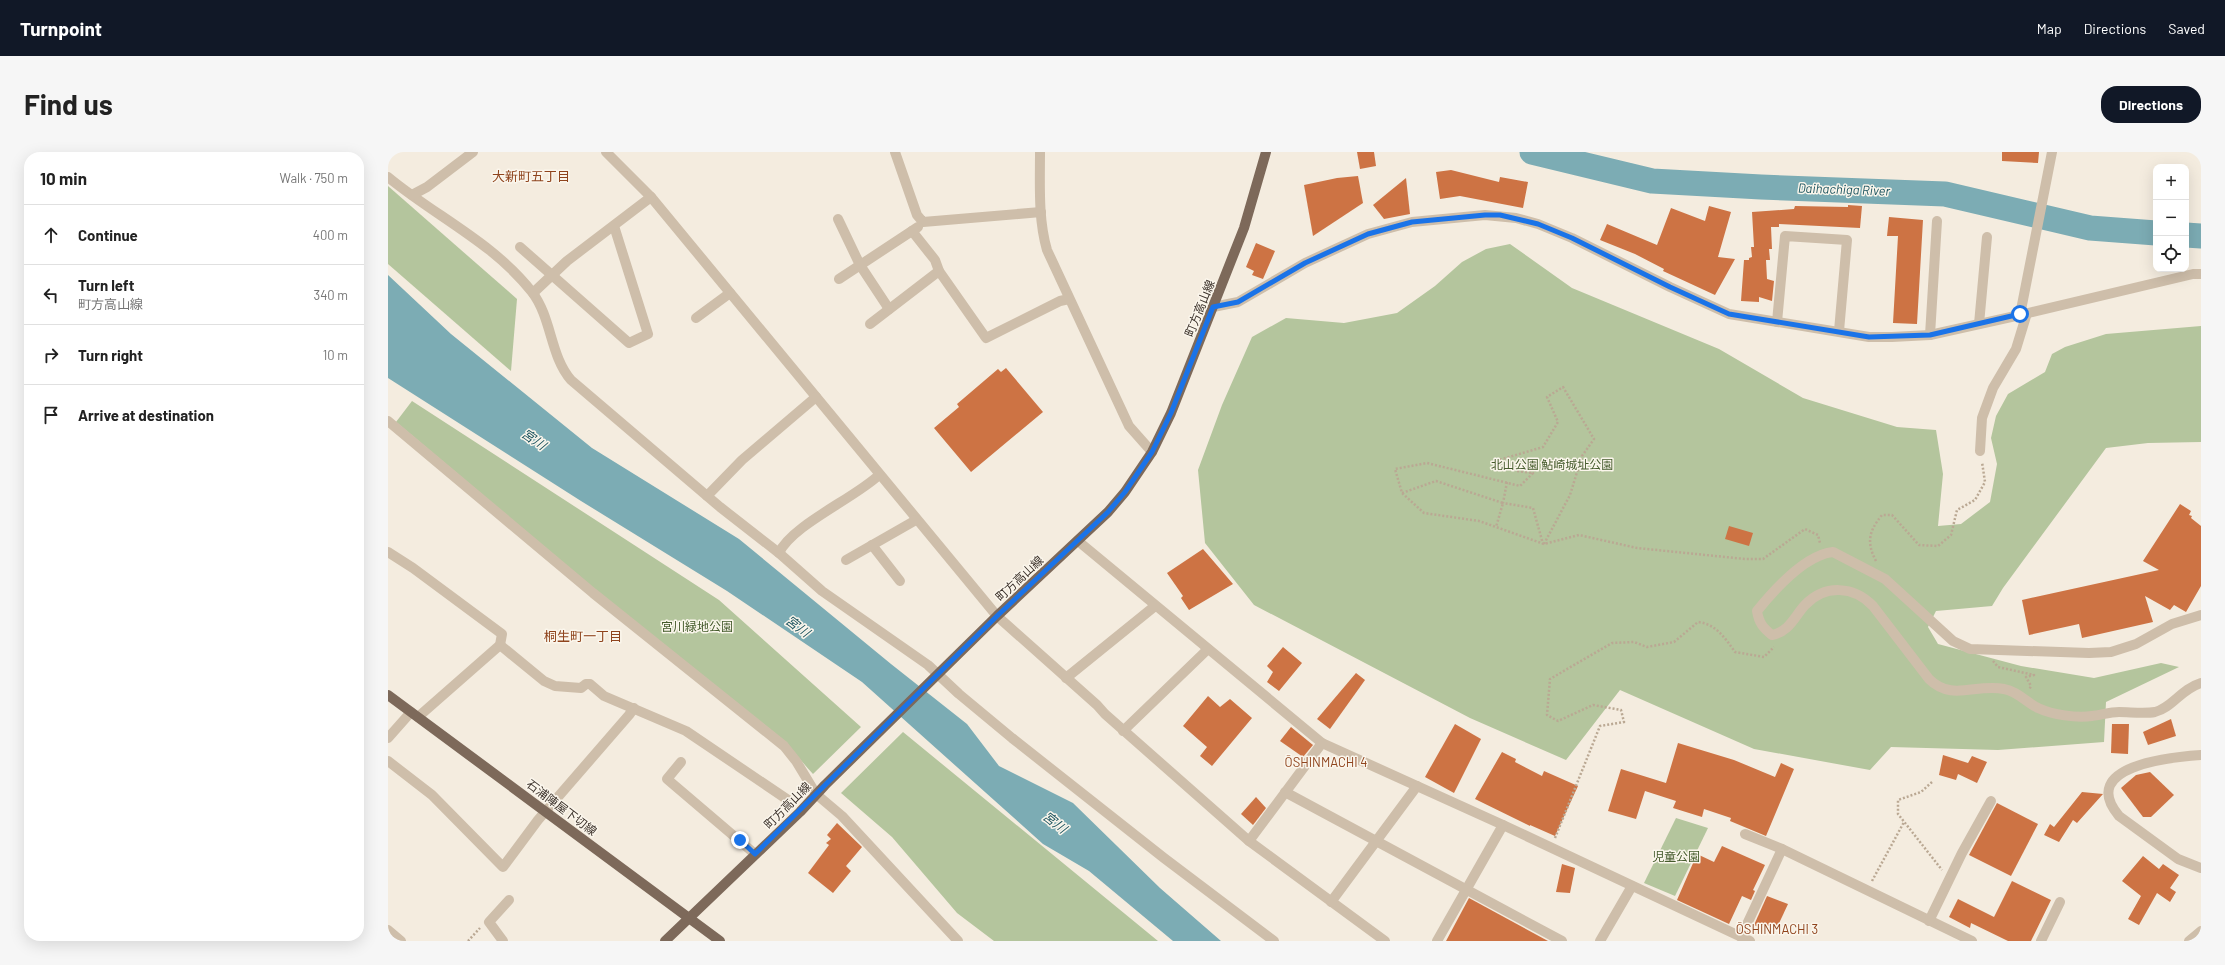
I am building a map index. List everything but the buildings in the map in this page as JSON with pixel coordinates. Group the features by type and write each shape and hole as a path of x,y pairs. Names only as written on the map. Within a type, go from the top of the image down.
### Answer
{"main road":[{"name":"町方高山線","path":"665,941 937,677 997,616 1108,512 1125,492 1152,452 1171,413 1244,228 1266,152"},
{"name":"石浦陣屋下切線","path":"388,695 547,811 720,941"}],"street":[{"path":"412,195 427,187 473,152"},
{"path":"606,152 651,197 916,520 997,616 1123,731 1249,841 1385,941"},
{"path":"895,152 917,215 923,222"},
{"path":"1040,152 1041,212 1043,236 1047,250 1130,426 1152,452"},
{"path":"1980,451 1982,418 1993,388 2016,350 2024,314 2036,236 2052,152"},
{"path":"388,177 502,259 533,293 547,320 562,368 566,374 707,496 779,553 822,591 959,694 1012,738 1158,853 1274,941"},
{"path":"533,293 551,275 651,197"},
{"path":"839,279 912,231 923,222 1041,212"},
{"path":"1213,307 1238,302 1305,263 1368,234 1412,222 1485,215 1516,218 1538,224 1572,238 1670,287 1729,314 1869,337 1930,335 2186,276 2201,274"},
{"path":"838,219 860,265 889,309"},
{"path":"1930,335 1937,221"},
{"path":"520,247 629,343 648,334 614,226"},
{"path":"912,231 935,260 939,271 986,338 1060,301 1069,299"},
{"path":"1777,322 1785,236 1847,240 1839,331"},
{"path":"1979,324 1984,245 1987,237"},
{"path":"870,324 939,271"},
{"path":"696,318 730,293"},
{"path":"707,496 746,455 816,397"},
{"path":"388,421 593,593 784,746 793,756 816,794 842,816 958,941"},
{"path":"779,553 783,545 802,529 879,475"},
{"path":"846,560 916,520"},
{"path":"1078,541 1322,743 1503,825 1746,939 1782,848"},
{"path":"872,546 900,581"},
{"path":"388,552 413,568 502,634 500,645 388,738"},
{"path":"2201,615 2172,624 2136,644 2111,652 2089,653 1970,649 1952,641 1885,579 1833,552 1824,553 1795,571 1757,611 1758,621 1765,629 1772,635 1782,633 1793,622 1806,604 1823,592 1850,591 1866,598 1928,678 1938,686 1955,692 2003,688 2026,699 2038,708 2080,717 2117,712 2155,712 2170,704 2187,689 2201,683"},
{"path":"1066,678 1155,606"},
{"path":"500,645 530,672 544,681 555,686 581,688 587,684 604,696 686,731 791,802"},
{"path":"1123,731 1208,649"},
{"path":"388,761 432,795 502,867 520,842 634,708"},
{"path":"1249,841 1322,743"},
{"path":"2201,754 2128,768 2121,772 2112,783 2109,796 2112,807 2119,816 2178,859 2201,868"},
{"path":"681,762 667,779 755,854"},
{"path":"1331,902 1416,786"},
{"path":"1285,792 1562,941"},
{"path":"1929,921 1991,801"},
{"path":"1437,941 1503,825"},
{"path":"1745,834 1782,848 1972,941"},
{"path":"1600,941 1632,886"},
{"path":"503,941 489,922 509,900"},
{"path":"2041,941 2060,902"},
{"path":"388,930 401,941"},
{"path":"2189,941 2201,931"}],"path":[{"path":"1544,544 1570,495 1582,456 1594,439 1563,387 1546,396 1558,422 1543,447 1499,460 1517,471 1533,473 1520,486 1427,463 1395,469 1402,493 1424,513 1479,521 1544,544 1579,535 1637,548 1745,560 1762,559 1805,529 1818,534 1824,553"},
{"path":"1885,579 1869,548 1874,525 1882,515 1892,514 1919,545 1938,546 1951,535 1957,510 1975,500 1985,482 1980,451"},
{"path":"1402,493 1436,481 1503,503 1533,508 1544,544"},
{"path":"1496,527 1507,482"},
{"path":"1551,848 1600,726 1624,722 1621,710 1593,704 1558,721 1547,715 1550,679 1612,643 1634,642 1647,647 1674,642 1698,622 1709,623 1724,636 1735,652 1764,657 1774,646 1782,633"},
{"path":"1984,650 1998,667 2034,675 2026,678 2031,686 2026,699"},
{"path":"1932,782 1921,792 1898,800 1898,814 1950,880"},
{"path":"1867,890 1901,825 1904,822"},
{"path":"468,941 482,926 489,922"}],"green space":[{"path":"388,186 517,299 511,371 388,264"},
{"name":"北山公園 鮎崎城址公園","path":"1510,244 1572,288 1719,349 1803,398 1897,427 1936,430 1943,474 1938,526 1961,524 1990,502 1997,464 1991,438 1996,416 2008,394 2045,372 2052,354 2065,347 2106,334 2201,326 2201,442 2148,443 2106,448 2003,588 1992,606 1936,611 1928,627 1938,644 2021,666 2094,678 2161,663 2179,667 2106,702 2104,742 1998,750 1891,747 1870,770 1754,749 1620,690 1566,760 1470,718 1254,605 1205,543 1198,470 1222,405 1252,337 1286,318 1344,323 1397,313 1435,286 1462,262 1486,249"},
{"name":"宮川緑地公園","path":"412,401 719,600 861,727 813,774 776,734 597,591 396,422"},
{"path":"903,732 1158,941 994,941 957,913 892,837 841,793"},
{"name":"児童公園","path":"1676,818 1708,828 1675,896 1644,883"}],"water":[{"name":"宮川","path":"388,275 451,334 592,448 739,539 891,664 967,724 999,766 1073,803 1160,888 1221,941 1173,941 1089,871 1043,844 862,682 727,591 581,501 388,378"}],"waterway":[{"name":"Daihachiga River","path":"1532,152 1652,181 1945,194 2090,228 2153,233"},
{"name":"Daihachiga River","path":"2189,235 2201,236"}],"district":[{"name":"大新町五丁目","path":"531,176"},
{"name":"桐生町一丁目","path":"583,636"},
{"name":"ŌSHINMACHI 4","path":"1326,762"},
{"name":"ŌSHINMACHI 3","path":"1777,929"}],"route":[{"path":"740,840 755,854 800,812 825,785 997,616 1108,512 1125,492 1152,452 1171,413 1213,307 1238,302 1251,296 1284,274 1350,241 1368,234 1412,222 1500,215 1538,224 1572,238 1670,287 1729,314 1869,337 1892,337 1930,335 2020,314"}]}
